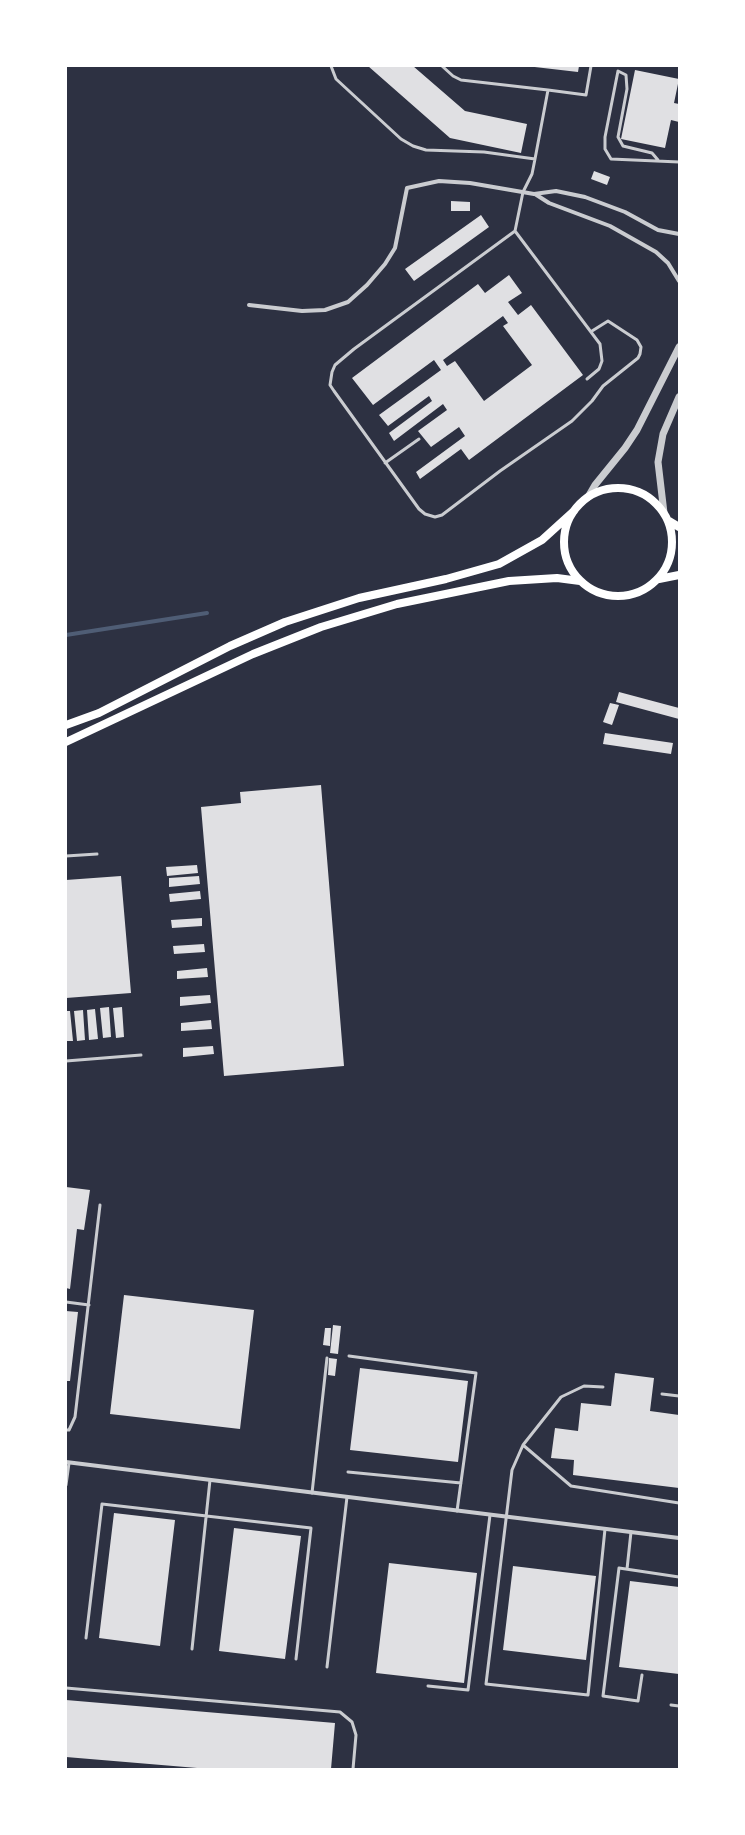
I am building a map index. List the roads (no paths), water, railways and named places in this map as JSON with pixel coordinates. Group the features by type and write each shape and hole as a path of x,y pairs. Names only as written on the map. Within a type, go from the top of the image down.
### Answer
{"main road":[{"path":"66,725 99,713 230,646 285,622 359,598 460,576 499,564 542,540 588,496 602,490 616,488 630,489 643,494 655,502 664,512 669,521 673,536 672,551 668,566 659,579 643,591 623,597 601,594 590,589 580,581 568,563 564,542 567,526 574,511"},
{"path":"669,521 679,527"},
{"path":"659,579 679,575"},
{"path":"66,742 252,654 321,627 397,604 502,582 557,578 580,581"}],"street":[{"path":"248,305 302,311 325,310 348,302 368,285 385,264 395,248 407,188 439,181 470,183 534,194 556,191 585,197 625,212 658,230 679,234"},
{"path":"534,194 549,203 610,226 656,252 668,263 679,281"},
{"path":"588,496 637,430 679,347"},
{"path":"664,512 658,462 663,434 679,397"},
{"path":"67,1463 679,1538"}],"lane":[{"path":"331,66 336,79 402,139 413,146 426,150 484,152 535,159"},
{"path":"442,66 454,76 465,80 586,94 591,66"},
{"path":"658,160 652,153 623,146 618,137 628,89 626,75 618,71 605,137 605,149 611,159 679,162"},
{"path":"548,90 532,174 523,192 515,231 335,365 330,378 330,385 419,509 430,515 442,515 500,471 572,421 592,401 603,386 638,358 641,347 637,340 608,322 592,331"},
{"path":"515,231 592,331 600,344 602,362 599,369 587,379"},
{"path":"385,463 418,439"},
{"path":"66,856 97,854"},
{"path":"66,1061 141,1055"},
{"path":"66,1430 69,1430 76,1417 100,1205"},
{"path":"66,1302 89,1305"},
{"path":"349,1356 476,1373 457,1511"},
{"path":"312,1493 327,1358"},
{"path":"603,1387 584,1386 561,1397 523,1445 512,1470 486,1684 588,1695 605,1529"},
{"path":"662,1394 679,1396"},
{"path":"523,1445 571,1486 679,1503"},
{"path":"66,1485 67,1463"},
{"path":"348,1472 460,1483"},
{"path":"192,1649 210,1480"},
{"path":"327,1667 347,1497"},
{"path":"86,1638 102,1504 311,1528 296,1659"},
{"path":"428,1686 468,1690 490,1515"},
{"path":"627,1569 631,1532"},
{"path":"642,1676 638,1701 603,1696 620,1568 679,1577"},
{"path":"66,1688 340,1712 352,1722 356,1735 353,1769"},
{"path":"671,1705 679,1706"}],"waterway":[{"path":"66,635 207,613"}]}
